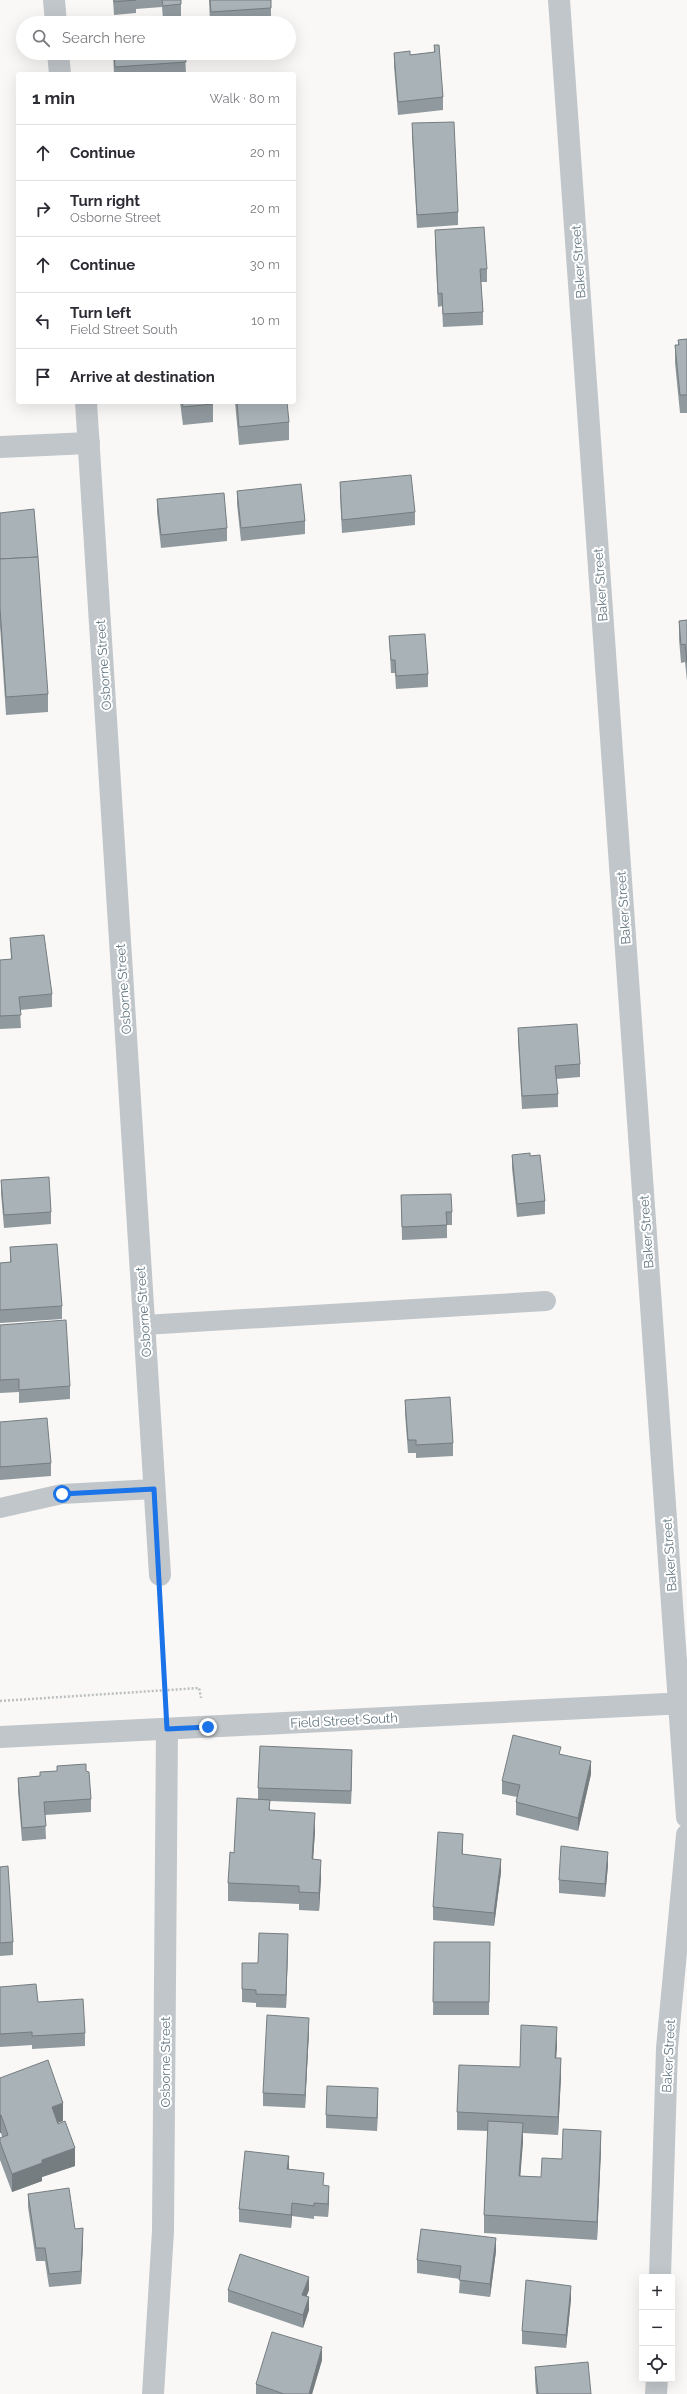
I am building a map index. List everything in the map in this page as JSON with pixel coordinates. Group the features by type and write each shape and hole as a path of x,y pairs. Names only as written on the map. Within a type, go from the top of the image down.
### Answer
{"street":[{"path":"54,0 55,16"},
{"name":"Baker Street","path":"559,0 683,1704 687,1817"},
{"path":"59,60 60,72"},
{"name":"Osborne Street","path":"86,404 90,443 160,1575"},
{"path":"0,448 90,443"},
{"name":"Field Street South","path":"0,1737 683,1704"},
{"name":"Osborne Street","path":"153,2394 163,2231 167,1729"},
{"name":"Baker Street","path":"660,2274 667,2048 687,1835"},
{"path":"656,2394 657,2382"}],"lane":[{"path":"144,1325 546,1301"},
{"path":"0,1508 62,1494 154,1489"}],"path":[{"path":"160,1575 167,1729"}],"building":[{"path":"114,0 136,0 114,2"},
{"path":"162,0 181,0 181,4 163,6"},
{"path":"210,0 271,0 271,8 211,12"},
{"path":"434,45 439,45 443,97 398,102 394,53 410,51 410,55 435,52"},
{"path":"114,60 186,60 186,62 115,67"},
{"path":"454,122 458,212 417,215 412,123"},
{"path":"484,227 487,269 480,269 483,312 443,314 442,293 438,294 435,230"},
{"path":"687,339 687,395 680,395 675,345 679,345 678,340"},
{"path":"182,404 213,404 183,407"},
{"path":"237,404 287,404 289,422 239,427"},
{"path":"411,475 415,512 342,520 340,482"},
{"path":"301,484 305,521 241,528 237,491"},
{"path":"224,493 227,528 161,535 157,499"},
{"path":"34,509 38,557 0,559 0,513"},
{"path":"38,557 48,694 6,697 0,608 0,559"},
{"path":"687,620 687,663 685,644 681,645 679,621"},
{"path":"425,634 428,674 396,676 395,660 391,660 389,636"},
{"path":"44,935 52,994 19,997 21,1015 0,1016 0,960 12,959 10,938"},
{"path":"577,1024 580,1064 555,1066 558,1094 522,1096 518,1028"},
{"path":"530,1153 530,1156 540,1155 545,1201 517,1204 512,1155"},
{"path":"49,1177 51,1212 4,1215 1,1180"},
{"path":"451,1194 452,1212 446,1212 447,1225 402,1227 401,1195"},
{"path":"57,1244 62,1306 0,1310 0,1263 11,1262 10,1247"},
{"path":"66,1320 70,1386 19,1390 19,1379 0,1380 0,1325"},
{"path":"450,1397 453,1443 416,1445 416,1440 408,1440 405,1400"},
{"path":"47,1418 51,1463 0,1467 0,1422"},
{"path":"513,1735 561,1747 559,1754 591,1761 578,1818 516,1802 520,1785 502,1781"},
{"path":"260,1746 352,1750 351,1791 258,1788"},
{"path":"86,1764 86,1771 89,1772 91,1799 44,1802 46,1826 22,1828 18,1778 40,1776 40,1772 57,1771 57,1766"},
{"path":"237,1798 270,1800 269,1810 315,1813 312,1859 321,1860 319,1893 299,1892 299,1886 228,1883 230,1852 234,1853"},
{"path":"438,1832 463,1834 462,1854 501,1859 494,1913 433,1907"},
{"path":"561,1846 608,1852 605,1884 559,1880"},
{"path":"8,1866 13,1942 0,1943 0,1867"},
{"path":"259,1933 288,1934 286,1995 256,1994 256,1990 242,1989 242,1963 258,1963"},
{"path":"434,1942 490,1942 489,2002 433,2002"},
{"path":"36,1984 38,2002 83,1999 85,2033 32,2036 32,2032 0,2034 0,1987"},
{"path":"267,2015 309,2018 305,2095 263,2093"},
{"path":"521,2025 557,2027 555,2058 561,2058 558,2117 457,2112 459,2065 520,2067"},
{"path":"48,2060 63,2103 52,2107 58,2124 65,2121 75,2148 42,2160 42,2163 12,2174 0,2142 0,2138 8,2135 0,2115 0,2078"},
{"path":"327,2086 378,2088 377,2118 326,2115"},
{"path":"488,2121 523,2123 519,2176 541,2177 542,2158 562,2159 563,2129 601,2131 597,2222 484,2215"},
{"path":"245,2151 289,2156 287,2169 324,2173 323,2185 329,2186 328,2204 314,2203 314,2206 292,2203 291,2215 239,2209"},
{"path":"69,2188 75,2229 83,2228 81,2271 49,2274 45,2248 36,2248 28,2194"},
{"path":"421,2229 496,2238 490,2284 459,2280 461,2266 417,2260"},
{"path":"240,2254 309,2277 302,2295 309,2297 303,2315 228,2290"},
{"path":"526,2280 571,2286 566,2335 522,2331"},
{"path":"272,2332 322,2347 309,2394 284,2394 256,2384"},
{"path":"588,2362 591,2394 538,2394 535,2367"}],"route":[{"path":"62,1494 154,1489 160,1575 167,1729 208,1727"}]}
